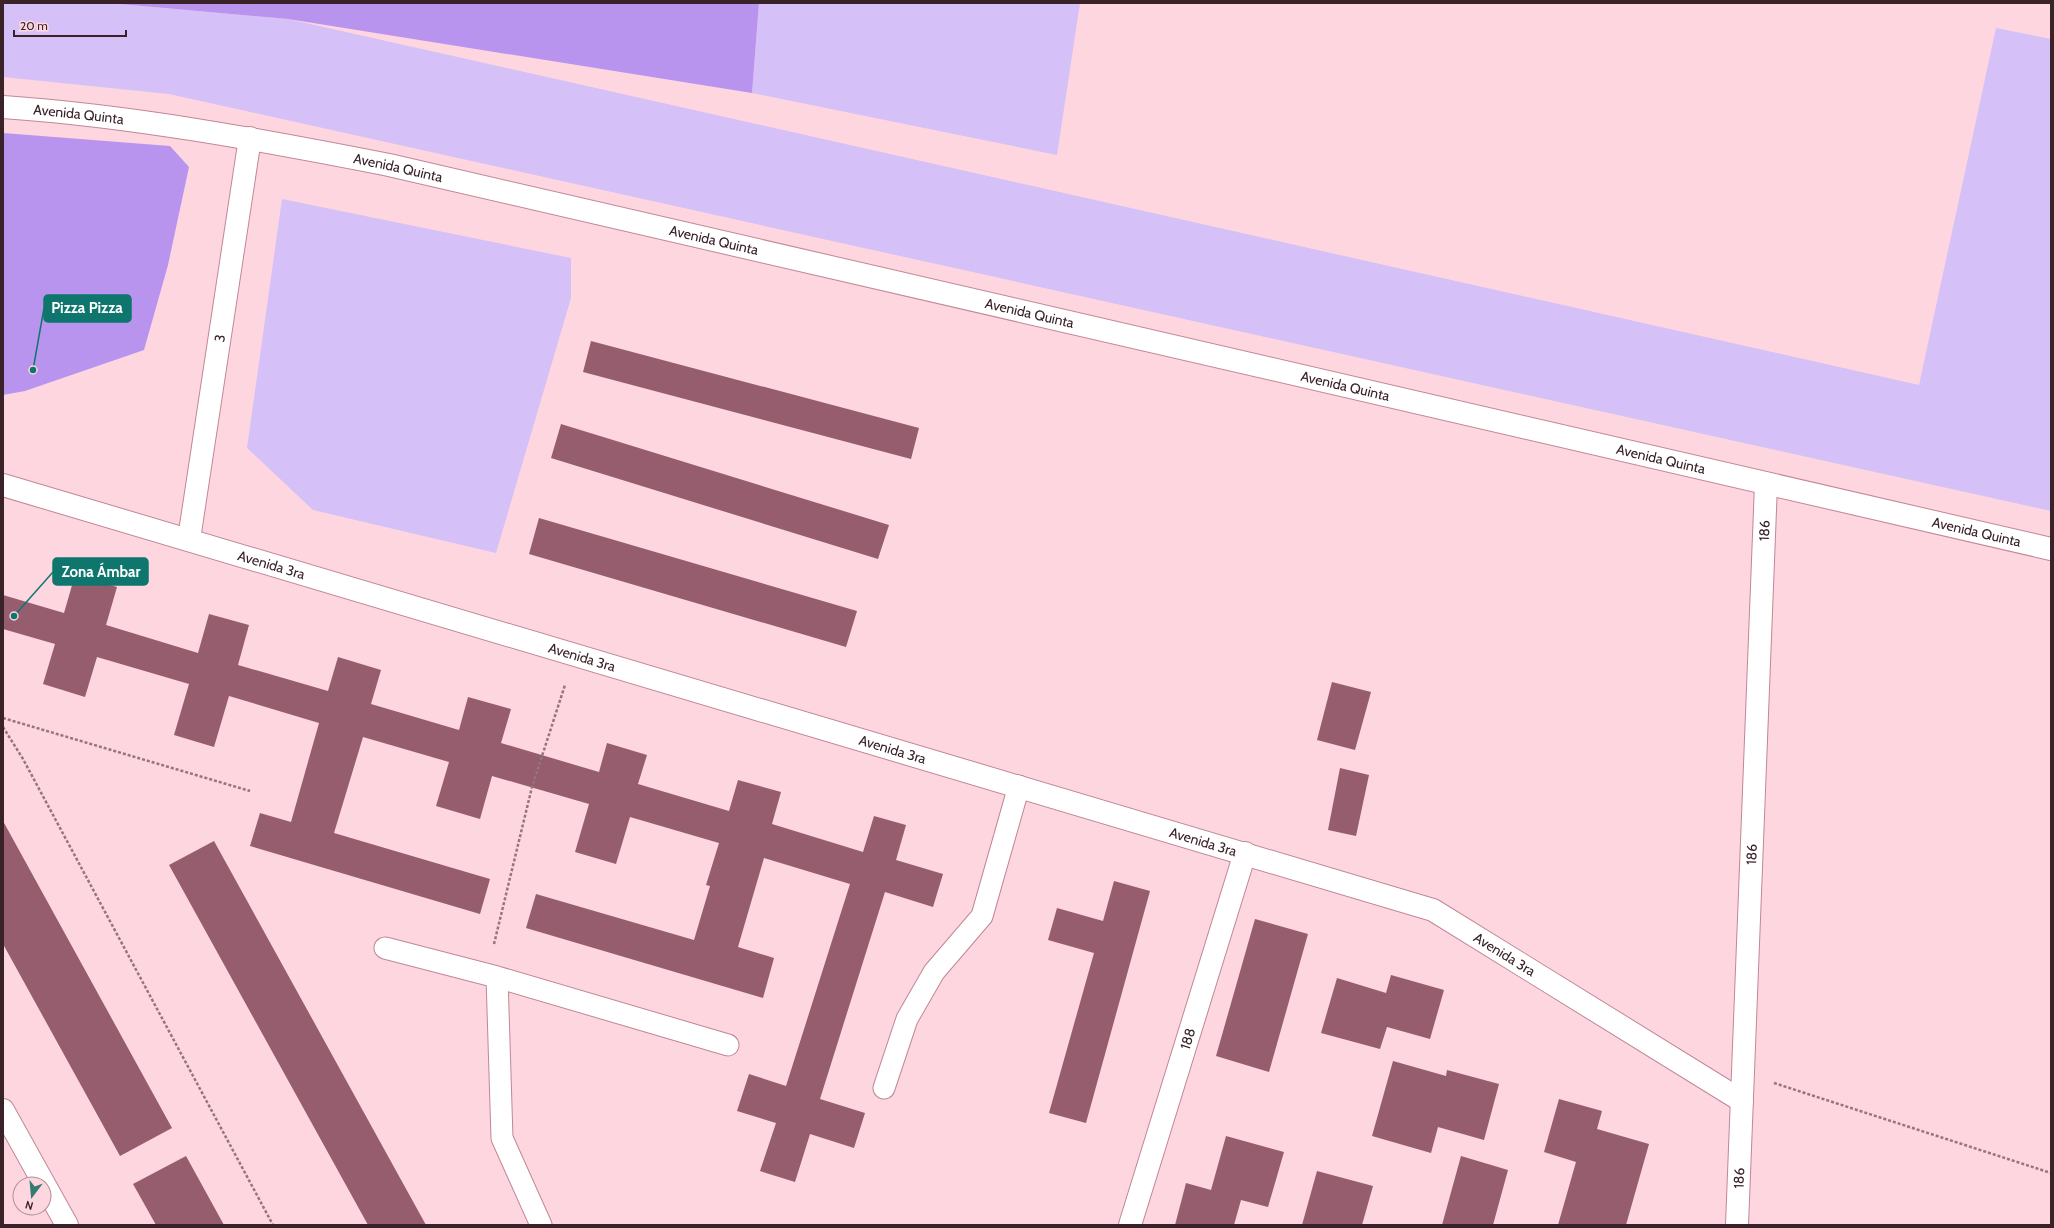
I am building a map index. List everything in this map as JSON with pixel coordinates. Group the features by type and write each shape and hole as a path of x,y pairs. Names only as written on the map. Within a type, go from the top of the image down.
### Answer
{"street":[{"name":"Avenida Quinta","path":"3,107 75,112 250,138 390,165 2051,549"},
{"name":"3","path":"189,538 250,138"},
{"name":"186","path":"1737,1225 1766,484"},
{"name":"Avenida 3ra","path":"3,485 189,538 1433,910 1742,1101"},
{"name":"188","path":"1130,1225 1245,853"},
{"path":"3,1110 67,1225"}],"lane":[{"path":"884,1088 908,1019 934,972 982,916 1019,786"},
{"path":"385,948 497,977 728,1045"},
{"path":"497,977 502,1138 541,1225"}],"path":[{"path":"497,977 492,949 532,787 544,756 574,654"},
{"path":"3,718 250,790"},
{"path":"3,727 27,766 273,1225"},
{"path":"1743,1073 2051,1172"}],"shaded area":[{"path":"3,3 109,3 288,19 1919,385 1996,28 2051,39 2051,511 169,94 3,77"},
{"path":"109,3 759,3 752,93 288,19"},
{"path":"759,3 1080,3 1057,155 752,93"},
{"path":"3,133 170,146 189,167 168,265 144,350 25,391 3,395"},
{"path":"282,199 571,258 571,298 496,553 313,510 247,448"}],"building":[{"path":"591,341 919,428 911,459 583,372"},
{"path":"561,424 889,525 878,559 551,458"},
{"path":"539,518 857,611 846,647 529,554"},
{"path":"75,575 117,587 106,625 198,653 209,614 249,625 238,665 328,691 338,657 381,670 371,704 459,730 468,697 511,709 501,743 599,772 607,743 647,755 638,784 729,811 738,780 781,792 772,824 863,852 874,816 906,825 896,860 943,874 933,907 885,892 820,1099 865,1113 854,1148 810,1134 795,1182 760,1171 776,1123 737,1111 749,1074 786,1086 850,884 764,858 738,947 774,958 763,998 526,928 536,894 694,940 710,886 706,885 719,843 630,817 616,864 575,852 589,804 492,776 480,819 436,806 449,762 363,737 334,833 490,879 480,914 250,846 260,813 291,822 319,723 229,696 214,747 174,735 189,684 97,657 85,697 43,684 55,644 3,629 3,595 64,613"},
{"path":"1332,682 1371,692 1355,750 1317,740"},
{"path":"1340,768 1369,775 1356,836 1328,830"},
{"path":"3,821 172,1128 120,1156 3,944"},
{"path":"214,841 426,1225 368,1225 169,865"},
{"path":"1114,881 1150,891 1086,1123 1049,1113 1094,953 1048,940 1057,908 1103,921"},
{"path":"1255,919 1308,934 1269,1072 1216,1056"},
{"path":"1391,975 1444,990 1430,1039 1387,1027 1380,1049 1321,1033 1337,978 1386,993"},
{"path":"1393,1061 1446,1076 1447,1070 1499,1084 1484,1140 1438,1127 1431,1153 1372,1136"},
{"path":"1559,1099 1602,1111 1597,1129 1649,1144 1626,1225 1558,1225 1576,1162 1544,1152"},
{"path":"1226,1136 1284,1152 1268,1207 1241,1200 1234,1225 1175,1225 1186,1183 1211,1190"},
{"path":"186,1156 224,1225 156,1225 133,1184"},
{"path":"1461,1156 1508,1170 1493,1225 1442,1225"},
{"path":"1317,1171 1373,1186 1362,1225 1302,1225"}],"place":[{"name":"Pizza Pizza","path":"33,370"},
{"name":"Zona Ámbar","path":"14,616"}]}
